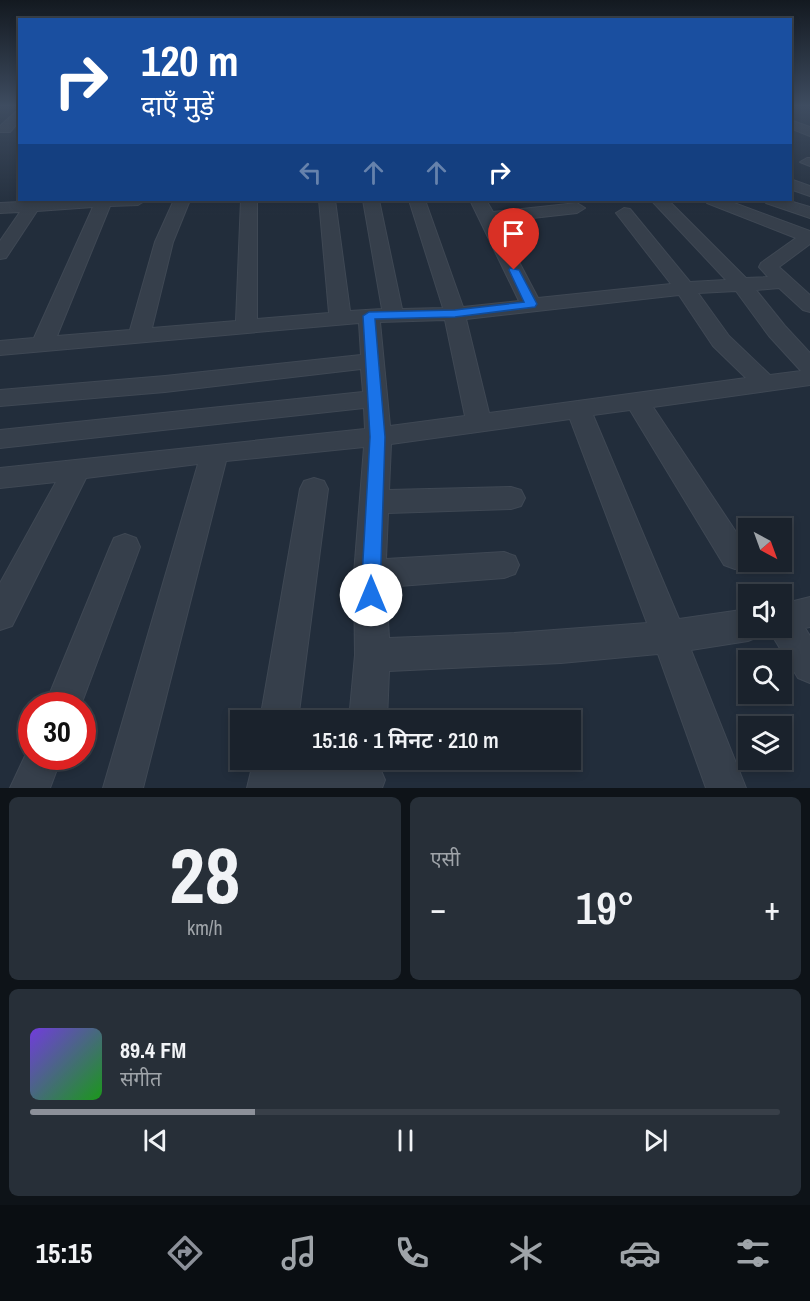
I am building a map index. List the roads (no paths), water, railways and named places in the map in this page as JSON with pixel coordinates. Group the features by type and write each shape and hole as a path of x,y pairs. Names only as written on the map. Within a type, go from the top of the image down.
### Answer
{"street":[{"path":"792,185 810,191"},
{"path":"4,208 18,193"},
{"path":"4,208 60,202 101,201 42,345"},
{"path":"139,337 164,242 182,201"},
{"path":"246,328 249,201"},
{"path":"327,201 367,316"},
{"path":"369,710 372,655 370,574 378,437 367,316 371,201"},
{"path":"417,201 455,314 478,423"},
{"path":"482,201 488,218 531,304"},
{"path":"660,201 742,285 777,331 810,366"},
{"path":"716,201 810,237"},
{"path":"775,201 810,213"},
{"path":"0,254 32,206"},
{"path":"488,218 577,208"},
{"path":"624,213 685,288 721,341 765,383"},
{"path":"810,237 768,264 769,269 810,306"},
{"path":"0,348 367,316 455,314 685,288 783,282"},
{"path":"0,398 165,384 372,361"},
{"path":"0,478 378,437 810,377"},
{"path":"0,439 375,399"},
{"path":"636,400 735,556"},
{"path":"578,408 670,639 726,788"},
{"path":"123,788 215,453"},
{"path":"0,615 77,469"},
{"path":"281,710 314,489"},
{"path":"374,502 511,498"},
{"path":"68,692 125,547"},
{"path":"370,574 504,565"},
{"path":"792,618 810,612"},
{"path":"372,655 543,650 670,639 738,627"},
{"path":"792,637 810,666"},
{"path":"30,788 37,770"},
{"path":"269,777 365,776"}]}
